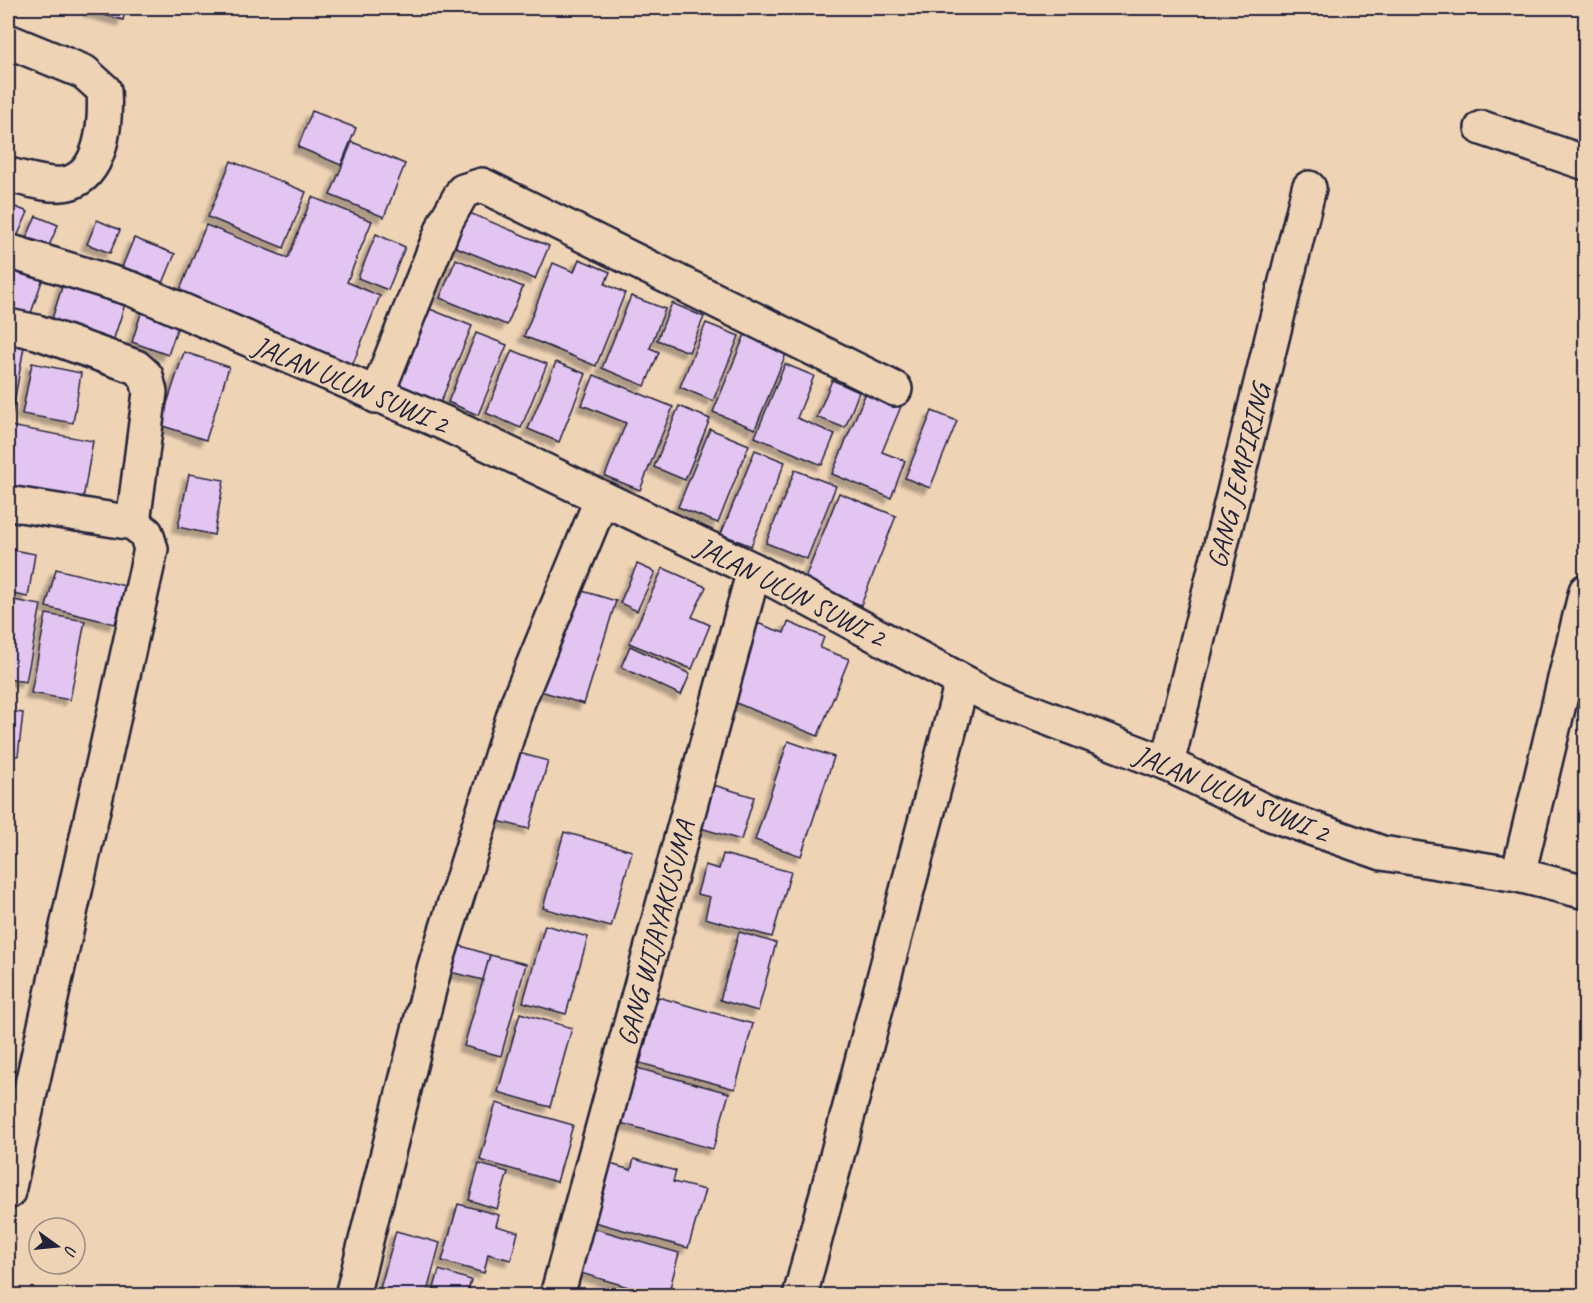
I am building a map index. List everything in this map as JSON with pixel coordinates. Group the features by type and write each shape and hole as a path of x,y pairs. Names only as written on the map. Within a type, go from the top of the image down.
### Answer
{"street":[{"path":"8,41 84,72 104,90 105,116 95,159 82,178 62,184 8,175"},
{"path":"1482,128 1586,163"},
{"path":"376,396 446,221 462,191 482,185 895,389"},
{"name":"GANG JEMPIRING","path":"1167,764 1309,188"},
{"name":"JALAN ULUN SUWI 2","path":"8,251 132,289 376,396 444,423 754,570 990,696 1167,764 1271,814 1382,853 1518,875 1586,892"},
{"path":"8,326 37,332 125,363 146,376 150,392 133,523"},
{"path":"352,1296 442,944 518,702 602,498"},
{"path":"8,503 133,523 146,533 151,549 8,1192"},
{"name":"GANG WIJAYAKUSUMA","path":"557,1296 754,570"},
{"path":"1518,875 1586,591"},
{"path":"800,1296 962,682"}],"building":[{"path":"90,8 126,8 123,20 89,11"},
{"path":"312,111 356,128 341,165 298,147"},
{"path":"352,142 405,164 384,217 330,195"},
{"path":"231,161 306,192 284,248 208,217"},
{"path":"312,197 372,221 347,282 380,296 350,371 176,300 206,225 288,258"},
{"path":"8,204 28,212 14,244 8,241"},
{"path":"455,207 549,246 535,279 441,241"},
{"path":"36,216 58,225 48,248 26,239"},
{"path":"97,220 120,230 110,253 87,244"},
{"path":"376,234 405,247 388,290 358,278"},
{"path":"134,238 175,254 159,293 118,277"},
{"path":"8,253 47,266 26,328 8,322"},
{"path":"456,259 523,287 507,325 440,298"},
{"path":"579,259 610,272 605,284 625,293 596,366 524,336 553,263 574,272"},
{"path":"67,271 129,292 113,341 51,322"},
{"path":"631,296 665,309 650,348 659,352 645,386 602,368"},
{"path":"415,303 472,326 439,406 382,382"},
{"path":"672,303 704,317 689,352 657,340"},
{"path":"144,304 181,317 168,355 132,342"},
{"path":"706,323 739,336 713,401 680,387"},
{"path":"746,332 788,349 755,429 713,412"},
{"path":"476,333 507,345 478,415 448,402"},
{"path":"8,338 25,341 10,426 93,441 82,505 8,492"},
{"path":"512,350 547,364 521,428 486,413"},
{"path":"184,352 229,367 206,440 160,425"},
{"path":"556,362 586,374 559,442 528,429"},
{"path":"32,363 81,373 73,423 22,414"},
{"path":"785,364 814,376 797,418 835,434 822,465 755,437"},
{"path":"594,375 673,407 640,490 605,476 626,423 582,405"},
{"path":"832,380 859,392 845,428 817,417"},
{"path":"867,390 902,404 882,452 905,461 891,498 832,474"},
{"path":"679,406 710,419 685,480 654,467"},
{"path":"932,411 957,421 930,488 905,478"},
{"path":"710,429 749,445 718,523 678,507"},
{"path":"755,450 785,462 751,546 721,534"},
{"path":"795,470 836,486 807,559 766,543"},
{"path":"189,474 224,480 214,535 178,527"},
{"path":"839,493 896,516 861,605 804,581"},
{"path":"8,549 35,554 28,597 8,593"},
{"path":"637,564 655,572 637,611 620,603"},
{"path":"663,568 706,587 692,617 710,625 692,669 629,643"},
{"path":"56,569 125,586 115,624 46,607"},
{"path":"569,587 616,601 584,704 537,690"},
{"path":"8,599 41,605 26,682 8,679"},
{"path":"46,614 85,621 70,700 31,693"},
{"path":"788,622 824,637 820,648 849,659 818,736 726,699 757,623 784,633"},
{"path":"630,646 690,674 681,695 621,667"},
{"path":"8,711 23,713 18,756 8,755"},
{"path":"788,741 834,757 801,856 755,840"},
{"path":"512,751 548,761 529,829 494,820"},
{"path":"8,762 13,763 8,798"},
{"path":"700,781 754,797 741,840 687,824"},
{"path":"564,832 632,851 611,927 543,908"},
{"path":"723,854 791,872 772,937 705,918 710,897 697,894 705,865 719,869"},
{"path":"545,925 588,937 566,1014 523,1002"},
{"path":"739,932 776,943 758,1011 720,1000"},
{"path":"458,945 490,955 483,980 450,972"},
{"path":"490,955 526,964 501,1056 464,1046"},
{"path":"658,997 753,1024 735,1089 640,1063"},
{"path":"520,1013 572,1028 550,1107 498,1092"},
{"path":"633,1067 729,1093 713,1149 617,1122"},
{"path":"496,1103 573,1125 557,1182 480,1160"},
{"path":"634,1159 676,1171 673,1182 705,1190 688,1248 587,1220 603,1162 631,1170"},
{"path":"479,1164 508,1172 497,1209 469,1200"},
{"path":"458,1204 499,1215 496,1226 518,1232 511,1260 488,1254 484,1273 442,1261"},
{"path":"586,1226 679,1253 668,1296 659,1296 574,1271"},
{"path":"396,1231 440,1243 426,1296 378,1296"},
{"path":"439,1270 471,1280 467,1296 432,1296"}]}
